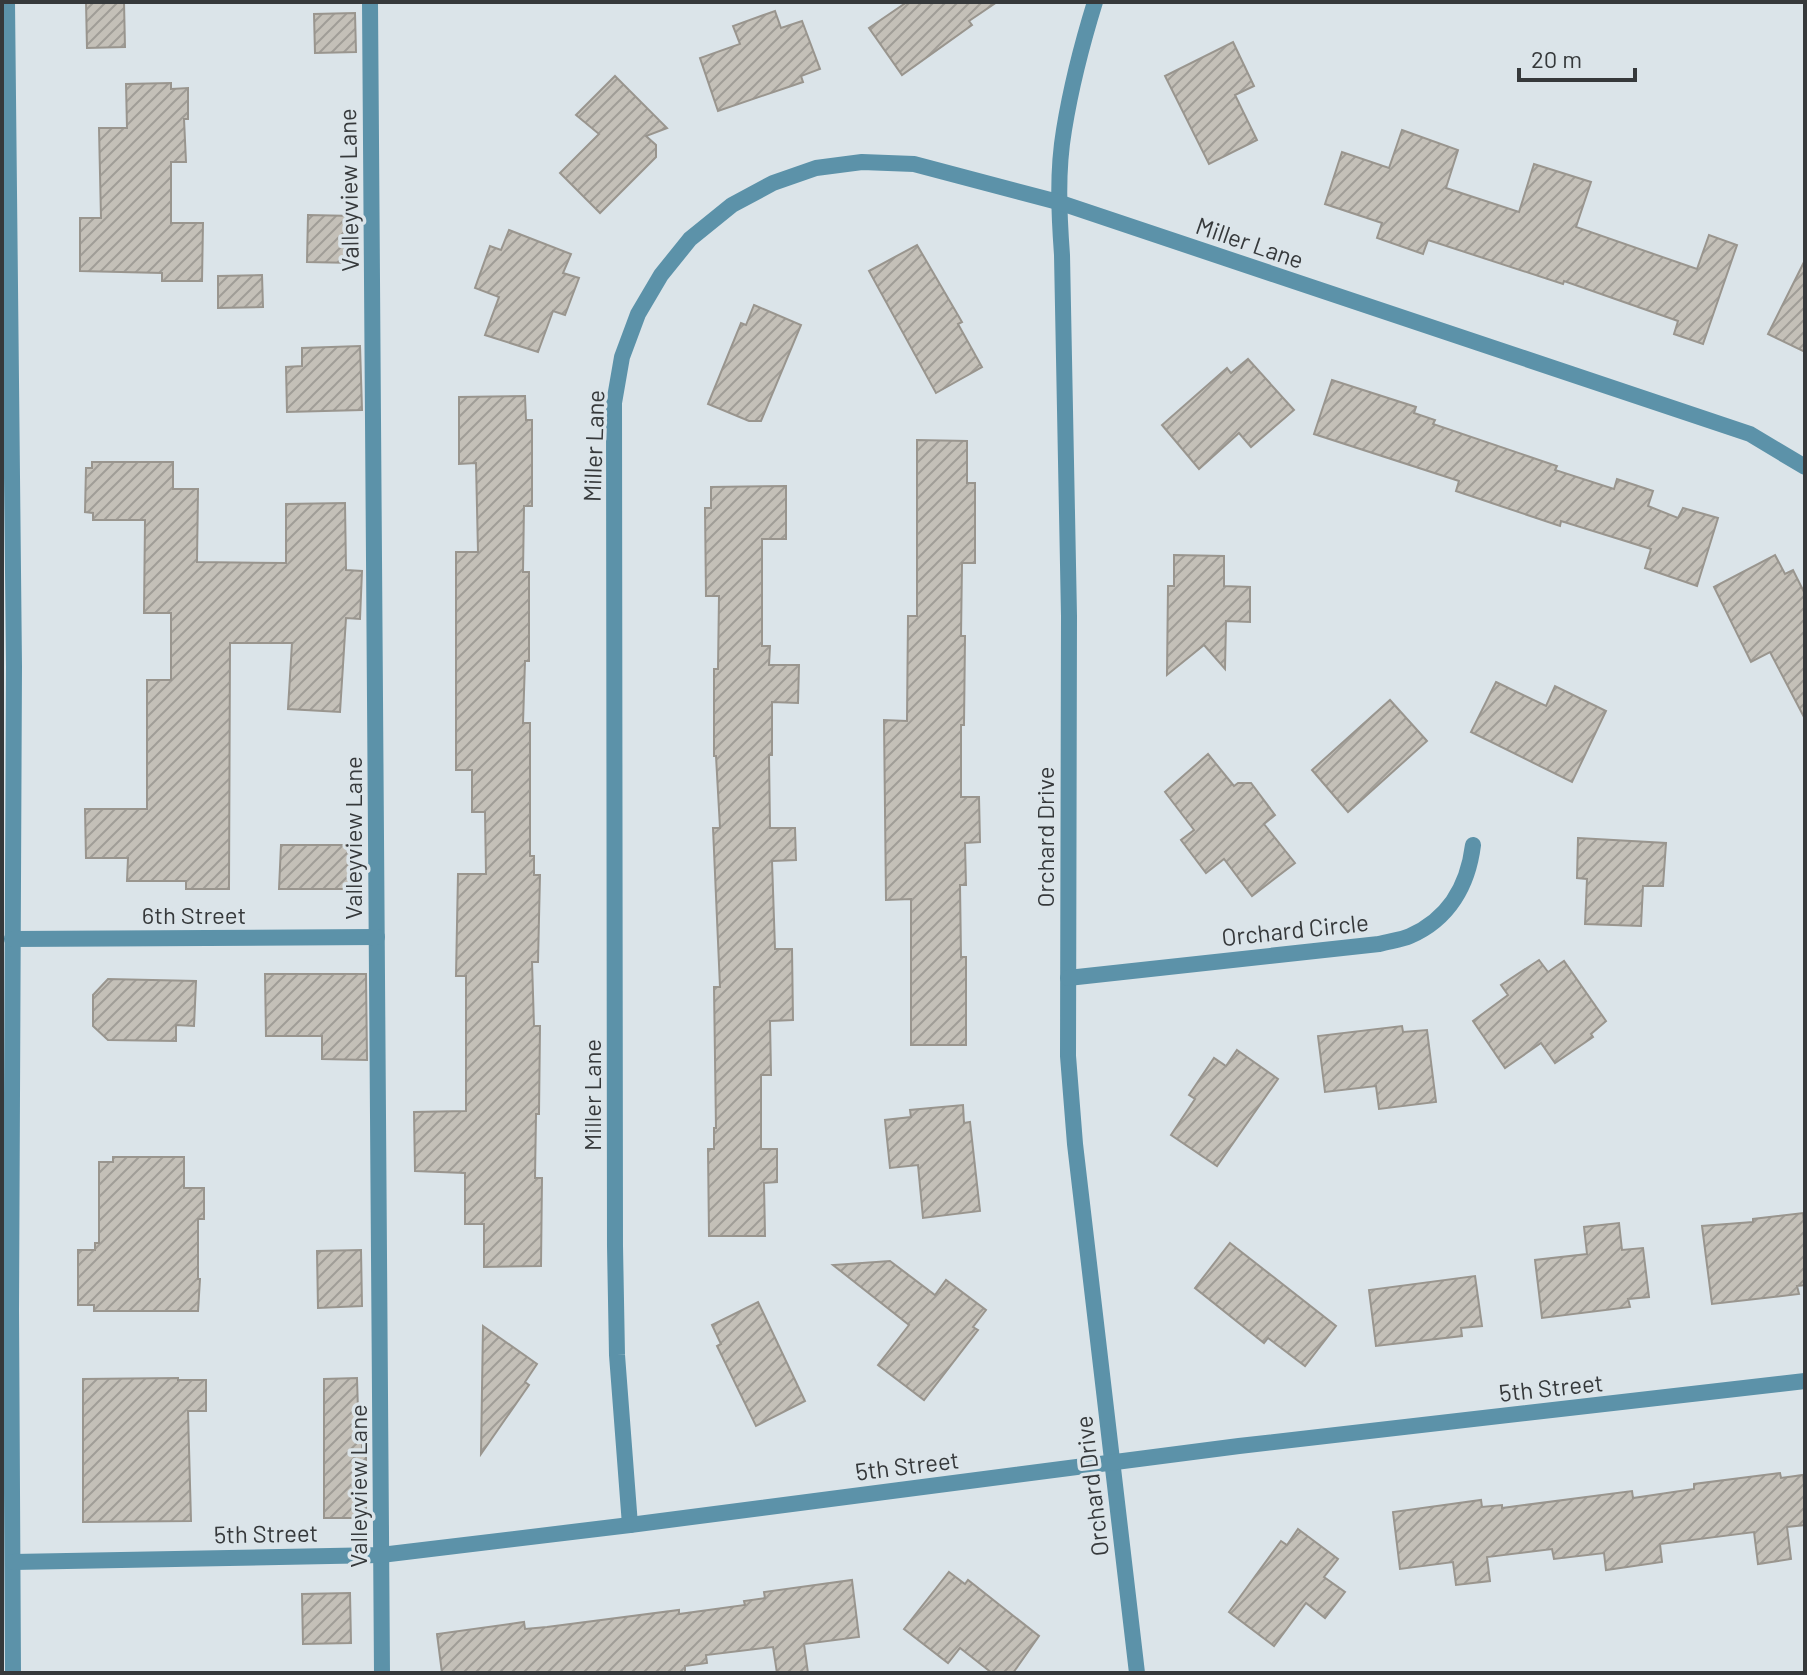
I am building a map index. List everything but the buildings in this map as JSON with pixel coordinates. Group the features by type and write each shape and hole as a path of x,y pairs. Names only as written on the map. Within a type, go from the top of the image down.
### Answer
{"street":[{"path":"7,2 6,400 14,666 12,939 7,1007 13,1562 8,1619 13,1673"},
{"name":"Valleyview Lane","path":"370,2 382,1673"},
{"name":"Orchard Drive","path":"1095,2 1063,132 1058,202 1062,255 1069,616 1068,1056 1075,1144 1137,1673"},
{"name":"Miller Lane","path":"630,1525 617,1355 615,1246 614,403 622,357 638,314 661,275 690,239 732,205 773,183 816,168 862,162 914,164 1058,202 1750,434 1805,467"},
{"name":"Orchard Circle","path":"1068,978 1379,944 1409,937 1438,918 1458,894 1470,866 1473,845"},
{"name":"6th Street","path":"12,939 377,937"},
{"name":"5th Street","path":"13,1562 381,1555 1255,1445 1805,1381"}]}
